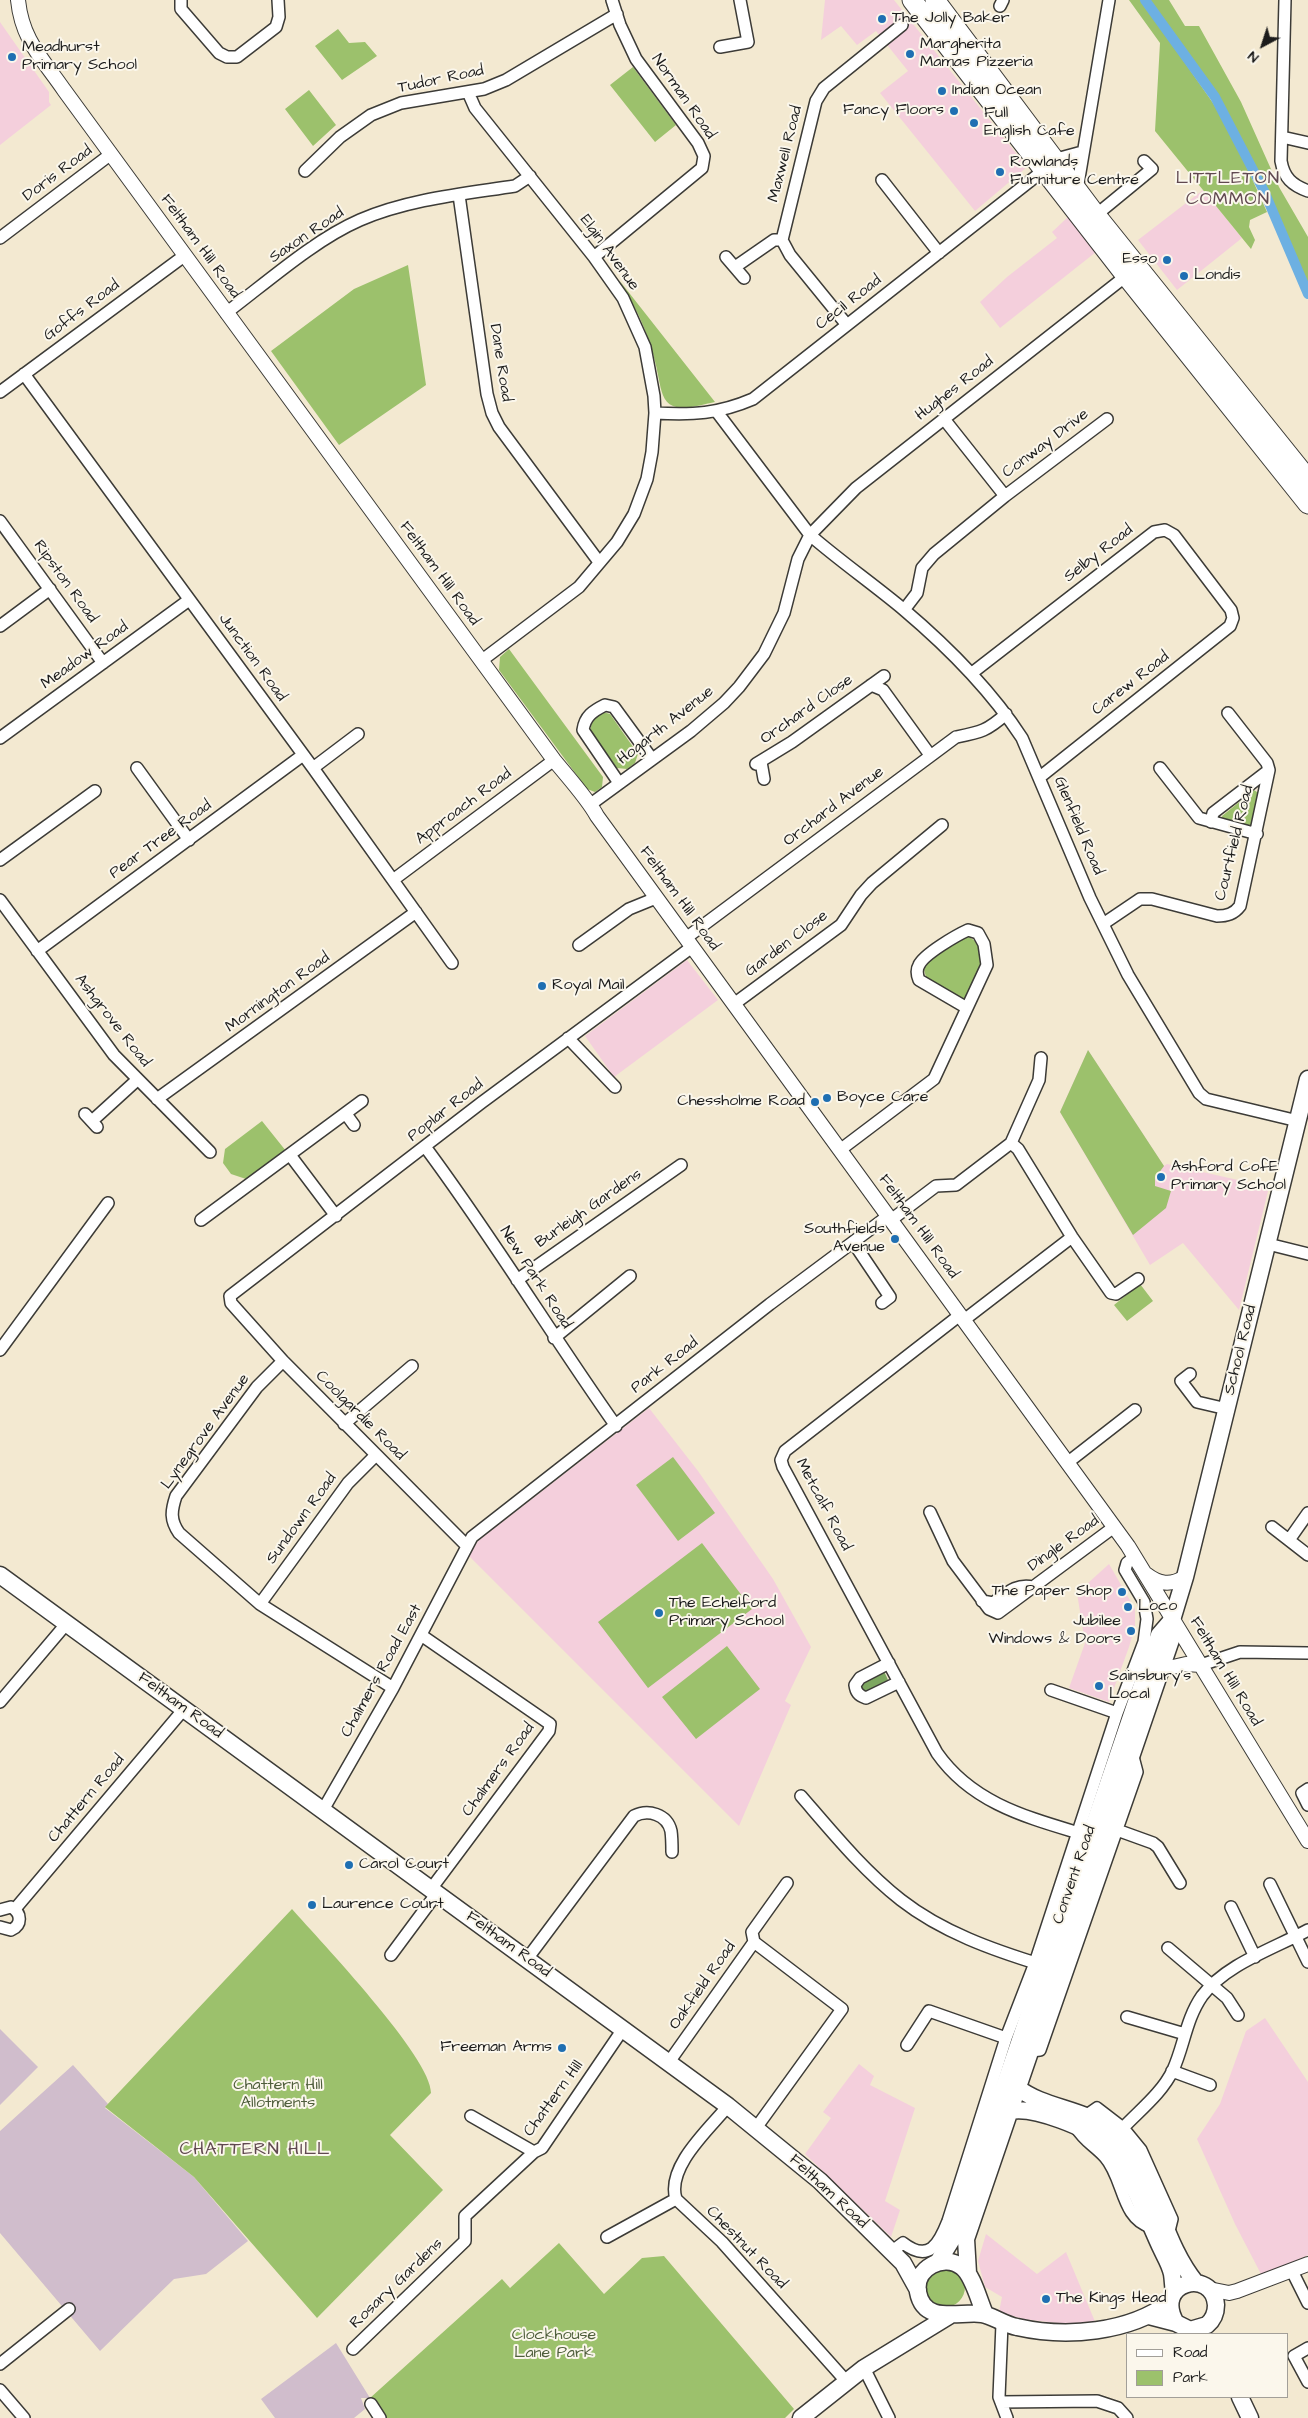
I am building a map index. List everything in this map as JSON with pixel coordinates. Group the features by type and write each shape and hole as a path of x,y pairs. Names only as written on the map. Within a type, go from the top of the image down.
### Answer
{"highway":[{"path":"912,0 1048,163 1077,190 1308,479"},
{"path":"935,0 1126,276 1308,504"}],"main road":[{"name":"School Road","path":"1172,1620 1185,1577 1308,1079"},
{"name":"Feltham Road","path":"0,1576 324,1810 728,2106 820,2182 897,2258 918,2290"},
{"name":"Convent Road","path":"970,2280 966,2239 1131,1750 1171,1640 1172,1620"},
{"name":"Convent Road","path":"936,2263 951,2241 1002,2090 1040,1964 1083,1834 1159,1635 1172,1620"},
{"path":"1018,2088 1029,2096 1079,2122 1086,2130 1106,2144 1119,2161 1172,2273 1171,2314 1187,2329"},
{"path":"1010,2111 1020,2109 1110,2130 1135,2158 1182,2266 1214,2295 1216,2304 1211,2328 1187,2329 1149,2316"},
{"path":"897,2258 936,2263 951,2261 962,2266 985,2314"},
{"path":"936,2263 922,2273 918,2290 926,2307 937,2315 985,2314 1002,2324 1018,2328 1083,2331 1121,2326 1149,2316 1172,2298 1181,2286 1202,2286"},
{"path":"801,2418 864,2368 953,2315 968,2304 970,2280"},
{"path":"912,2340 926,2307"},
{"path":"1240,2398 1250,2418"}],"street":[{"name":"Feltham Hill Road","path":"18,0 22,27 28,40 481,661 554,760 582,796 591,804 597,816 656,898 1114,1527 1135,1557 1172,1620 1306,1832"},
{"path":"181,0 181,9 219,53 227,57 237,57 276,27 280,17 278,0"},
{"name":"Norman Road","path":"594,257 702,168 704,156 698,143 636,59 612,0"},
{"path":"720,47 748,42 740,0"},
{"path":"1077,190 1109,0"},
{"path":"1285,0 1281,161 1286,175 1294,186 1308,191"},
{"name":"Tudor Road","path":"305,171 340,137 372,115 401,103 484,89 506,80 617,14"},
{"name":"Maxwell Road","path":"782,240 816,101 824,88 902,25"},
{"name":"Elgin Avenue","path":"468,92 475,108 594,257 624,298 645,347 654,396 655,413 652,452 646,480 634,514 617,542 579,587 481,661"},
{"path":"1282,136 1308,142"},
{"path":"1048,163 1082,152"},
{"name":"Doris Road","path":"0,238 111,154"},
{"path":"1096,215 1152,169 1144,161"},
{"name":"Cecil Road","path":"655,413 717,412 753,398 939,254 1048,163"},
{"name":"Saxon Road","path":"226,313 328,238 359,220 406,204 515,186 530,176"},
{"path":"882,180 939,254"},
{"name":"Dane Road","path":"459,195 487,394 492,413 499,427 599,562"},
{"path":"735,267 774,240 782,240 790,255 847,325"},
{"name":"Goffs Road","path":"0,392 184,256"},
{"path":"726,257 744,278"},
{"name":"Hughes Road","path":"810,535 856,488 1126,276"},
{"name":"Junction Road","path":"24,374 313,768 452,963"},
{"path":"717,412 810,535"},
{"name":"Conway Drive","path":"944,419 1005,496"},
{"name":"Conway Drive","path":"904,610 917,593 922,568 930,558 1005,496 1108,419"},
{"name":"Ripston Road","path":"0,521 103,663"},
{"name":"Selby Road","path":"972,673 1154,532 1165,530 1174,535 1232,610"},
{"name":"Glenfield Road","path":"810,535 904,610 972,673 1006,714 1022,738 1103,924 1128,976 1199,1093 1206,1099 1298,1121"},
{"name":"Hogarth Avenue","path":"591,804 724,704 764,654 784,613 798,559 810,535"},
{"path":"0,626 50,589"},
{"name":"Meadow Road","path":"0,738 189,600"},
{"name":"Carew Road","path":"1040,777 1230,626 1233,618 1232,610"},
{"name":"Orchard Close","path":"764,779 758,763 792,742 884,676"},
{"name":"Orchard Close","path":"871,685 883,690 930,755"},
{"path":"619,783 583,730 584,721 593,711 605,705 614,708 652,759"},
{"name":"Courtfield Road","path":"1103,924 1140,899 1152,899 1217,916 1226,916 1235,912 1240,906 1269,770 1267,763 1228,713"},
{"name":"Orchard Avenue","path":"689,942 956,736 978,734 991,727 1006,714"},
{"path":"313,768 358,734"},
{"name":"Pear Tree Road","path":"37,950 303,755"},
{"name":"Approach Road","path":"393,880 554,760"},
{"path":"137,768 189,840"},
{"path":"1160,768 1198,818 1256,834"},
{"path":"1211,822 1213,814 1269,770"},
{"path":"0,860 95,792"},
{"name":"Garden Close","path":"734,1004 841,925 861,895 872,883 942,825"},
{"path":"578,946 629,908 656,898"},
{"name":"Ashgrove Road","path":"0,900 114,1055 210,1152"},
{"name":"Mornington Road","path":"157,1099 416,912"},
{"path":"840,1150 934,1079 967,1008 987,964 984,944 978,933 968,930 958,935 920,963 916,971 919,980 967,1008"},
{"name":"Poplar Road","path":"233,1306 229,1299 233,1293 426,1148 689,942"},
{"path":"568,1038 615,1087"},
{"path":"890,1218 936,1186 956,1185 1011,1143 1038,1080 1041,1058"},
{"path":"91,1121 137,1080"},
{"path":"201,1220 362,1101"},
{"path":"346,1114 354,1126"},
{"path":"1011,1143 1018,1149 1072,1237 1111,1293 1116,1294 1138,1279"},
{"name":"New Park Road","path":"426,1148 472,1211 554,1338 616,1426"},
{"path":"290,1155 336,1216"},
{"name":"Burleigh Gardens","path":"517,1280 681,1165"},
{"path":"0,1350 108,1203"},
{"name":"Park Road","path":"467,1546 472,1537 770,1304 853,1242 890,1218"},
{"path":"962,1317 1072,1237"},
{"path":"853,1242 890,1298 882,1303"},
{"path":"1268,1244 1308,1254"},
{"path":"554,1338 630,1276"},
{"name":"Coolgardie Road","path":"233,1306 344,1424 467,1546"},
{"name":"Metcalf Road","path":"962,1317 785,1451 781,1460 783,1467 937,1753 960,1780 999,1806 1083,1834"},
{"name":"Lynegrove Avenue","path":"283,1361 257,1386 176,1496 171,1511 173,1523 179,1533 260,1604 393,1688"},
{"path":"344,1424 412,1366"},
{"path":"1190,1374 1181,1381 1197,1402 1227,1409"},
{"path":"1067,1462 1135,1410"},
{"name":"Sundown Road","path":"260,1604 348,1483 376,1456"},
{"name":"Dingle Road","path":"930,1512 952,1561 982,1601 993,1603 1017,1586 1033,1587 1114,1527"},
{"path":"1289,1540 1308,1513"},
{"path":"1272,1527 1308,1555"},
{"name":"Chalmers Road East","path":"324,1810 393,1688 467,1546"},
{"name":"Convent Road","path":"1083,1834 1117,1713 1144,1642 1147,1618 1144,1602 1125,1570 1127,1563 1135,1557"},
{"path":"1143,1572 1156,1582 1164,1584 1172,1583 1185,1577"},
{"path":"0,1702 67,1623"},
{"name":"Chalmers Road","path":"421,1635 550,1724 549,1731 434,1891"},
{"path":"1160,1670 1186,1664 1201,1666 1240,1652 1308,1653"},
{"path":"889,1663 860,1678 855,1685 856,1690 859,1695 866,1698 899,1682"},
{"path":"1051,1690 1117,1713"},
{"name":"Chattern Road","path":"0,1927 7,1930 17,1925 20,1919 15,1909 184,1709"},
{"name":"Convent Road","path":"1031,2051 1040,2050 1137,1772 1131,1750"},
{"path":"1308,1789 1302,1793 1308,1805"},
{"path":"802,1796 848,1850 902,1901 936,1923 967,1938 1040,1964"},
{"path":"527,1959 634,1816 643,1811 653,1812 662,1818 671,1829 672,1852"},
{"path":"1117,1830 1153,1843 1158,1847 1180,1883"},
{"path":"754,1942 752,1932 787,1883"},
{"path":"1270,1884 1308,1962"},
{"path":"391,1955 434,1891"},
{"path":"0,1910 7,1907 15,1909"},
{"path":"1231,1907 1255,1958"},
{"path":"1123,2128 1160,2090 1172,2071 1191,2014 1213,1984 1255,1958 1308,1930"},
{"name":"Oakfield Road","path":"669,2062 754,1942 842,2009 756,2128"},
{"path":"1168,1948 1213,1984 1227,1998 1238,2015"},
{"name":"Convent Road","path":"897,2258 903,2243 911,2249 922,2252 932,2249 941,2240 1006,2038 1040,1964"},
{"path":"908,2045 928,2011 1006,2038"},
{"path":"1127,2017 1185,2034"},
{"name":"Chattern Hill","path":"471,2116 534,2152 542,2148 623,2028"},
{"path":"1172,2071 1210,2086"},
{"path":"607,2237 676,2199 673,2190 684,2158 728,2106"},
{"path":"1079,2122 1097,2108 1123,2128 1141,2150 1172,2219 1168,2235"},
{"name":"Rosary Gardens","path":"353,2349 465,2241 466,2216 534,2152"},
{"name":"Chestnut Road","path":"676,2199 722,2242 846,2381"},
{"path":"1216,2304 1229,2293 1258,2285 1308,2264"},
{"path":"1292,2271 1308,2303"},
{"path":"1202,2286 1229,2293"},
{"path":"0,2364 69,2309"},
{"path":"1002,2324 998,2376 1001,2402 1007,2418"},
{"path":"1308,2348 1294,2356 1308,2382"},
{"path":"864,2368 889,2418"},
{"path":"0,2390 24,2418"},
{"path":"1001,2402 1097,2401 1118,2408 1127,2418"},
{"path":"371,2404 380,2418"}],"shaded area":[{"path":"825,0 894,0 1027,167 975,211 880,93 908,71 876,31 857,45 841,26 821,40"},
{"name":"Meadhurst Primary School","path":"0,22 49,92 49,102 51,105 0,145"},
{"path":"1203,190 1242,238 1177,290 1138,240"},
{"path":"1068,217 1096,252 1000,328 980,302 1007,277 1057,238 1052,232"},
{"path":"687,960 718,1000 614,1077 585,1036"},
{"name":"Ashford CofE Primary School","path":"1088,1050 1164,1166 1167,1164 1269,1187 1239,1310 1183,1243 1150,1265 1060,1112"},
{"name":"The Echelford Primary School","path":"649,1408 698,1471 773,1579 811,1647 785,1701 791,1705 739,1826 469,1556 478,1541"},
{"path":"1109,1564 1135,1609 1135,1626 1109,1702 1069,1688 1085,1643 1077,1593"},
{"path":"1265,2018 1308,2082 1308,2255 1262,2276 1235,2224 1197,2139 1220,2104 1246,2031"},
{"path":"0,2029 38,2067 0,2105"},
{"path":"859,2064 874,2076 870,2085 915,2108 885,2201 900,2210 891,2237 805,2154 831,2118 823,2112"},
{"path":"73,2065 108,2104 105,2108 194,2177 248,2241 206,2274 174,2279 100,2351 0,2233 0,2131"},
{"path":"986,2234 1037,2274 1066,2252 1096,2324 1065,2324 1023,2319 999,2312 1002,2297 985,2287 978,2261"},
{"path":"336,2343 370,2398 361,2398 365,2409 354,2418 275,2418 261,2399"}],"green space":[{"path":"1129,0 1141,0 1213,103 1235,141 1267,212 1250,220 1249,227 1255,240 1251,249 1155,131 1160,43"},
{"path":"1150,0 1169,0 1185,26 1199,26 1241,102 1279,187 1308,237 1308,285 1267,188 1217,96"},
{"path":"338,29 349,43 365,42 377,56 342,80 315,46"},
{"path":"633,67 676,125 655,142 610,85"},
{"path":"309,90 336,125 313,146 285,109"},
{"path":"408,265 426,385 339,445 271,351 354,289"},
{"path":"619,280 715,402 683,408 673,406 667,402 662,392 653,354 644,328"},
{"path":"509,649 603,777 602,787 595,792 587,789 499,670 500,657"},
{"path":"603,712 610,714 638,754 635,763 627,769 617,768 590,730 593,720"},
{"path":"1254,790 1260,794 1255,822 1249,828 1223,821 1222,816"},
{"path":"963,936 973,939 979,946 981,965 975,986 962,1000 927,980 924,970 927,963"},
{"path":"1088,1050 1164,1166 1155,1178 1155,1186 1171,1191 1166,1208 1133,1235 1060,1112"},
{"path":"262,1121 286,1151 246,1179 231,1174 223,1163 225,1149"},
{"path":"1140,1284 1153,1301 1127,1321 1114,1305"},
{"path":"673,1457 715,1513 678,1541 636,1485"},
{"path":"702,1543 752,1609 648,1688 598,1622"},
{"path":"727,1646 760,1689 696,1739 662,1697"},
{"path":"884,1671 888,1680 867,1692 858,1688 861,1680"},
{"name":"Chattern Hill Allotments","path":"292,1909 349,1972 395,2028 414,2054 426,2076 431,2093 390,2135 443,2190 317,2318 194,2177 105,2107"},
{"name":"Clockhouse Lane Park","path":"559,2243 604,2294 642,2258 664,2256 794,2409 785,2418 382,2418 370,2398 502,2279 510,2288"},
{"path":"945,2267 959,2273 965,2287 959,2301 945,2307 931,2301 925,2287 931,2273"}],"waterway":[{"path":"1145,0 1215,97 1264,191 1308,294"}],"place":[{"name":"The Jolly Baker","path":"882,19"},
{"name":"Margherita Mamas Pizzeria","path":"910,54"},
{"name":"Meadhurst Primary School","path":"12,57"},
{"name":"Indian Ocean","path":"942,91"},
{"name":"Fancy Floors","path":"954,111"},
{"name":"Full English Cafe","path":"974,123"},
{"name":"Rowlands Furniture Centre","path":"1000,172"},
{"name":"Esso","path":"1167,260"},
{"name":"Londis","path":"1184,276"},
{"name":"Royal Mail","path":"542,986"},
{"name":"Boyce Care","path":"827,1098"},
{"name":"Chessholme Road","path":"815,1102"},
{"name":"Ashford CofE Primary School","path":"1161,1177"},
{"name":"Southfields Avenue","path":"895,1239"},
{"name":"The Paper Shop","path":"1122,1592"},
{"name":"Loco","path":"1128,1607"},
{"name":"The Echelford Primary School","path":"659,1613"},
{"name":"Jubilee Windows & Doors","path":"1131,1631"},
{"name":"Sainsbury's Local","path":"1099,1686"},
{"name":"Carol Court","path":"349,1865"},
{"name":"Laurence Court","path":"312,1905"},
{"name":"Freeman Arms","path":"562,2048"},
{"name":"The Kings Head","path":"1046,2299"}],"district":[{"name":"LITTLETON COMMON","path":"1228,189"},
{"name":"CHATTERN HILL","path":"255,2150"}]}
